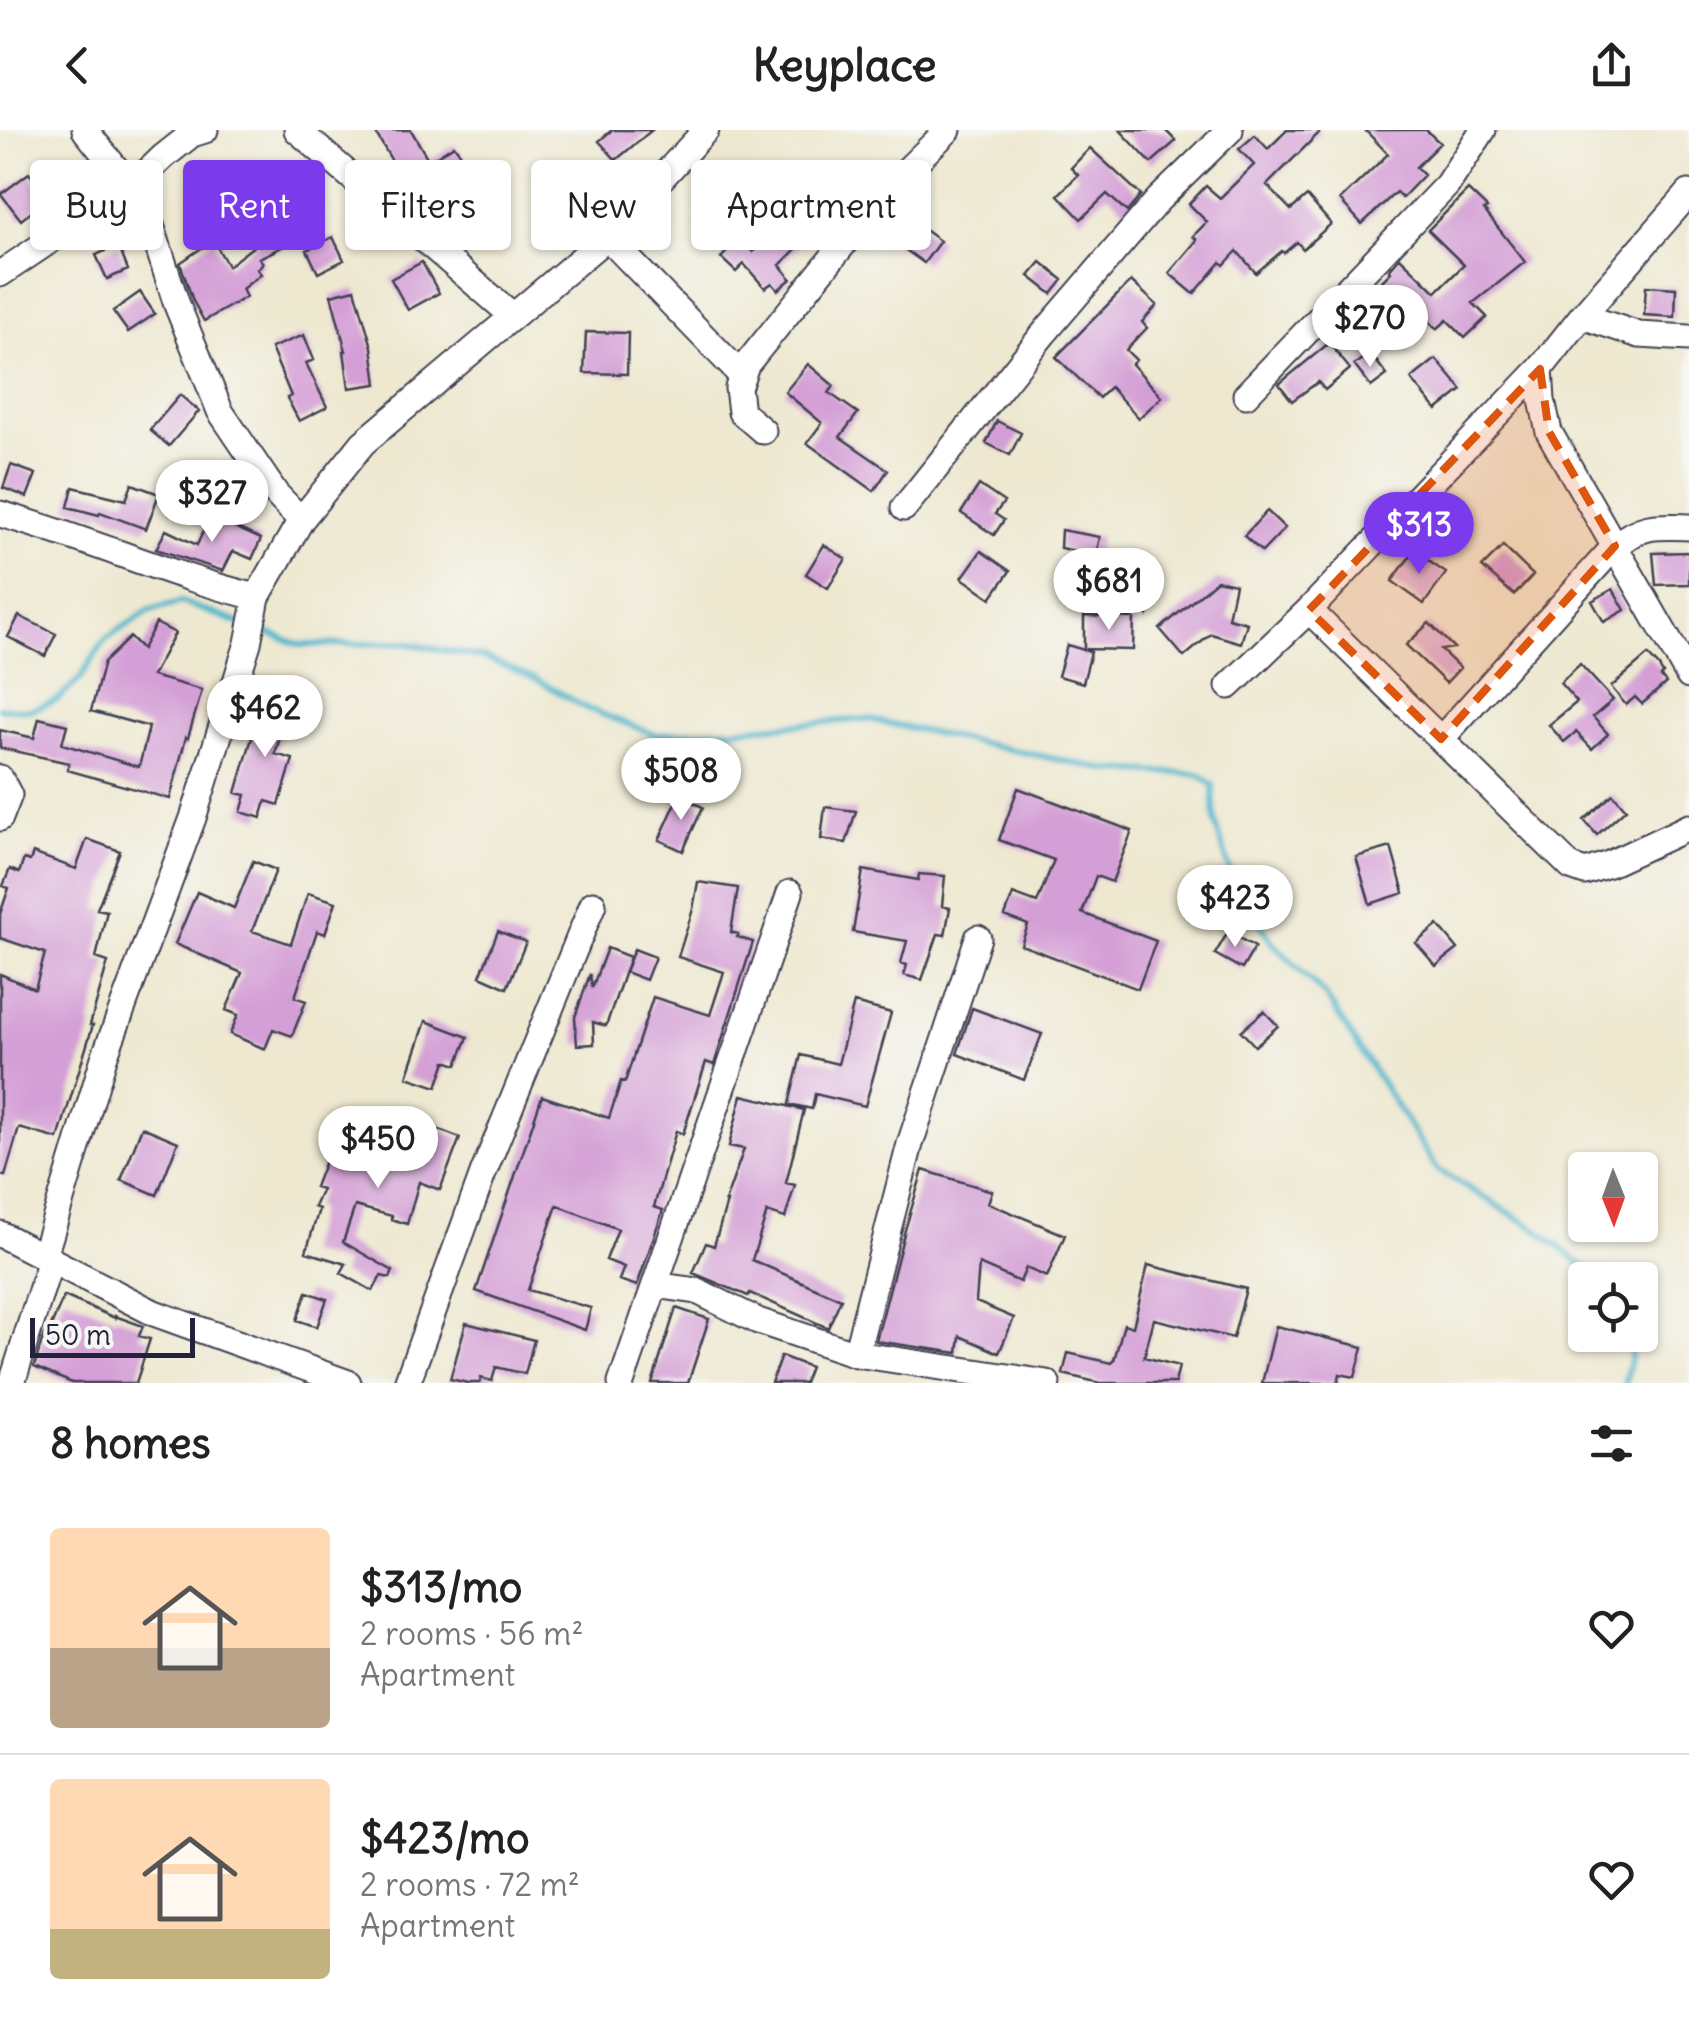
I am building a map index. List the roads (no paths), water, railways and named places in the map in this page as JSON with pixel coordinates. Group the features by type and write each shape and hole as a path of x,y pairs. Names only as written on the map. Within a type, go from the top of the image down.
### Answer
{"street":[{"path":"85,130 112,160"},
{"path":"158,160 192,134 206,130"},
{"path":"297,130 514,316"},
{"path":"671,168 706,130"},
{"path":"763,431 741,412 738,388 746,365 887,190 948,130"},
{"path":"904,508 1045,332 1158,200 1230,130"},
{"path":"1246,395 1447,185 1483,130"},
{"path":"1229,686 1309,610 1540,369 1689,193"},
{"path":"0,274 35,250"},
{"path":"157,250 220,411 276,494 301,520"},
{"path":"12,1383 104,1058 193,818 256,606 301,520 363,443 592,250"},
{"path":"620,250 742,376"},
{"path":"1582,316 1638,335 1689,338"},
{"path":"1540,369 1550,432 1689,676"},
{"path":"0,514 41,525 256,606"},
{"path":"1441,739 1614,546 1633,531 1689,526"},
{"path":"1309,610 1571,867 1585,872 1609,864 1689,827"},
{"path":"0,778 9,795 0,818"},
{"path":"621,1383 790,893"},
{"path":"406,1383 484,1170 593,904"},
{"path":"856,1354 910,1144 978,938"},
{"path":"0,1234 154,1313 348,1383"},
{"path":"655,1285 696,1291 758,1320 856,1354 1047,1383"}],"waterway":[{"path":"0,708 30,710 57,700 78,681 106,639 150,610 181,602 245,625"},
{"path":"257,629 301,645 405,643 485,658 536,679 586,708 656,735 867,719 1107,770 1199,774 1213,785 1215,822 1232,877 1272,942 1325,995 1437,1169 1538,1230 1578,1262"},
{"path":"1625,1383 1630,1352"}]}
